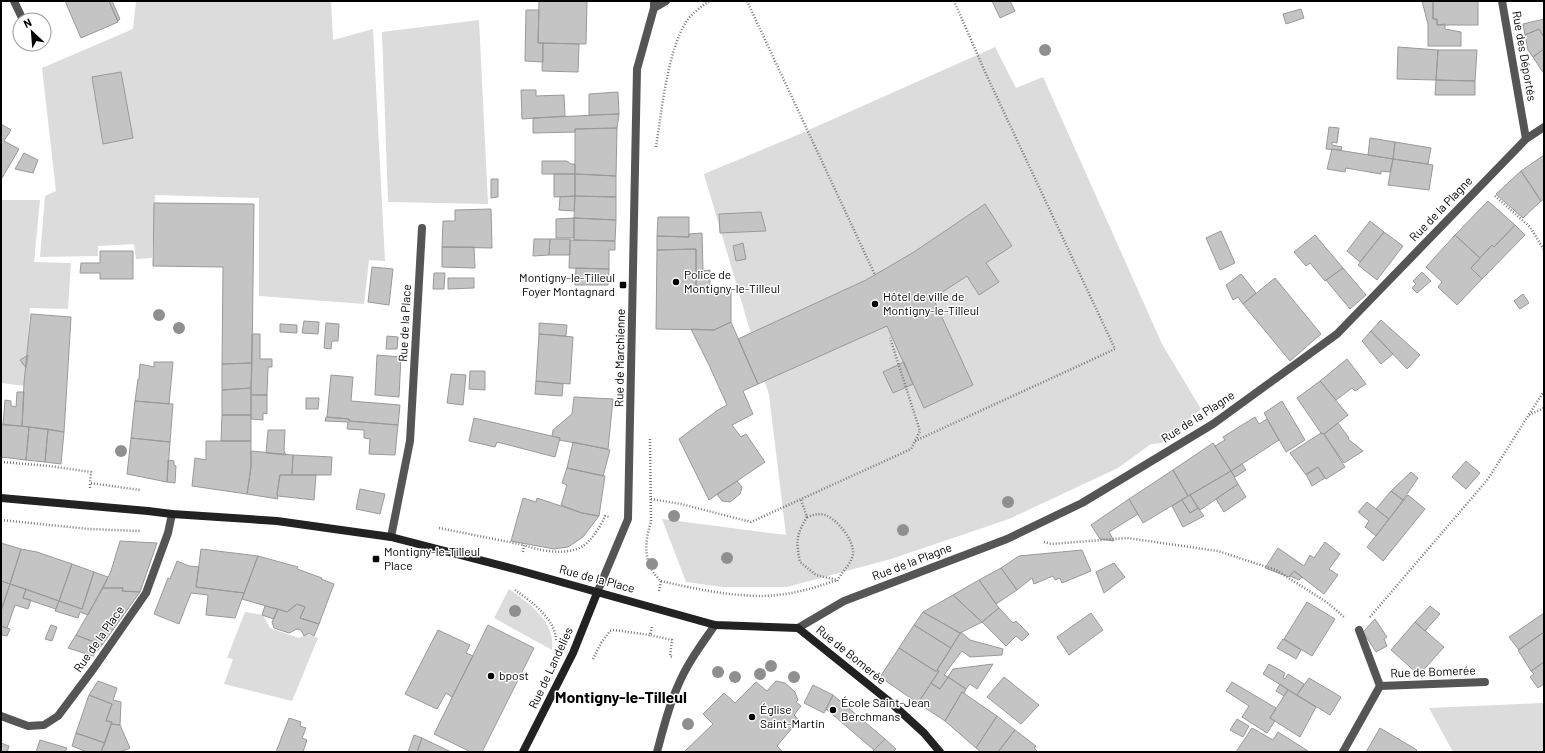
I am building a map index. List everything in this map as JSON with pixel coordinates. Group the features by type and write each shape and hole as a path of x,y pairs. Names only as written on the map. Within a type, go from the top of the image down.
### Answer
{"main road":[{"name":"Rue de la Place","path":"1,498 148,510 172,514 277,521 392,537 518,570 715,625 798,628"},
{"name":"Rue de Landelies","path":"523,752 573,653 598,593"},
{"name":"Rue de Bomerée","path":"798,628 890,702 924,733 940,752"}],"street":[{"path":"14,1 19,12"},
{"path":"654,4 666,1"},
{"name":"Rue des Déportés","path":"1502,1 1526,139"},
{"name":"Rue de Marchienne","path":"598,593 628,519 637,68 654,4"},
{"name":"Rue de la Plagne","path":"798,628 844,601 1017,534 1082,503 1213,424 1337,334 1526,139 1544,127"},
{"name":"Rue de la Place","path":"392,537 410,441 422,228"},
{"name":"Rue de la Place","path":"1,716 28,726 44,725 58,716 94,668 146,593 168,533 172,514"},
{"path":"657,752 677,686 690,662 715,625"},
{"name":"Rue de Bomerée","path":"1359,630 1380,686"},
{"name":"Rue de Bomerée","path":"1380,686 1486,682"},
{"name":"Rue de Bomerée","path":"1342,752 1380,686"}],"path":[{"path":"655,152 670,66 677,43 687,21 709,1"},
{"path":"747,1 875,275"},
{"path":"915,441 1115,349 986,74 954,1"},
{"path":"1483,184 1530,227 1544,250"},
{"path":"629,495 681,504 751,522 911,449 920,430 890,338"},
{"path":"1017,534 1051,544 1127,538 1218,551 1276,570 1328,603 1359,630 1488,479 1544,391"},
{"path":"1528,415 1544,408"},
{"path":"650,438 651,522 647,534 646,550 650,566 661,581 750,596 776,595 803,591 837,580 847,567 853,554 848,537 837,523 825,515 816,514 807,517 800,529 797,546 800,562 816,575 837,580"},
{"path":"1,462 49,466 91,472 90,483"},
{"path":"801,500 807,517"},
{"path":"1,520 89,529 168,533"},
{"path":"837,580 844,601"},
{"path":"650,635 661,581"},
{"path":"593,659 601,643 610,631 614,630 672,640 670,656 690,662"}],"shaded area":[{"path":"136,1 331,1 333,40 373,29 385,261 369,260 364,304 259,296 259,198 155,195 152,258 136,259 134,244 98,246 98,256 40,257 45,196 56,191 42,68 133,29"},
{"path":"479,20 488,204 388,202 382,32"},
{"path":"995,47 1016,88 1043,77 1162,344 1201,409 1162,443 1151,444 1118,468 1009,519 891,559 787,587 723,587 686,582 662,519 786,535 769,395 704,174 802,133"},
{"path":"1,200 40,200 34,262 71,263 68,309 30,308 25,386 1,383"},
{"path":"509,589 525,600 540,614 550,631 552,650 494,618"},
{"path":"245,612 263,615 270,628 299,638 308,634 318,638 292,701 224,684 233,659 227,658"},
{"path":"1544,703 1544,752 1453,752 1429,708"}],"building":[{"path":"65,1 109,1 118,22 81,38"},
{"path":"109,1 112,1 120,19 118,21"},
{"path":"539,1 587,1 586,44 538,43"},
{"path":"992,1 1010,1 1015,11 1000,18"},
{"path":"1422,1 1433,1 1433,19 1437,19 1437,25 1445,24 1445,29 1461,32 1461,46 1428,46 1428,24"},
{"path":"1433,1 1478,1 1478,25 1437,25 1437,19 1433,19"},
{"path":"1301,9 1304,18 1286,24 1283,14"},
{"path":"526,10 539,10 538,43 543,43 543,62 525,61"},
{"path":"1544,19 1544,37 1539,29 1525,35 1523,24"},
{"path":"1539,29 1544,37 1544,49 1533,57 1528,50 1525,35"},
{"path":"543,43 579,44 578,72 542,71"},
{"path":"1398,47 1438,50 1436,80 1397,79"},
{"path":"1544,49 1544,74 1533,57"},
{"path":"1438,50 1477,50 1475,81 1436,80"},
{"path":"121,72 133,138 103,144 92,77"},
{"path":"1436,80 1475,81 1475,95 1435,95"},
{"path":"521,90 536,90 536,96 564,95 565,116 522,119"},
{"path":"618,92 619,114 589,115 589,94"},
{"path":"619,114 617,128 575,129 575,132 533,133 533,118"},
{"path":"1,124 11,130 4,141 19,149 2,178 1,177"},
{"path":"1329,127 1339,128 1337,143 1332,142 1332,145 1342,147 1341,150 1326,149"},
{"path":"617,128 616,176 575,174 575,129"},
{"path":"1370,138 1395,142 1393,159 1368,155"},
{"path":"1395,142 1431,148 1428,164 1393,159"},
{"path":"1332,149 1393,159 1390,172 1381,171 1381,174 1346,168 1345,172 1327,169"},
{"path":"24,153 38,160 33,173 15,169"},
{"path":"1544,155 1544,199 1541,201 1521,171"},
{"path":"1393,159 1433,165 1429,190 1388,185"},
{"path":"542,161 567,161 571,164 575,164 575,174 542,174"},
{"path":"1521,171 1541,201 1523,218 1496,194"},
{"path":"554,174 575,174 575,196 554,197"},
{"path":"575,174 616,176 616,197 575,196"},
{"path":"491,179 498,179 498,197 491,198"},
{"path":"575,196 616,197 616,220 574,218"},
{"path":"575,196 574,211 559,210 560,197"},
{"path":"1488,201 1515,225 1494,247 1492,245 1480,258 1455,235"},
{"path":"154,203 254,204 252,363 222,364 223,267 153,266"},
{"name":"Hôtel de ville de Montigny-le-Tilleul","path":"985,204 1012,246 986,263 999,282 979,295 967,276 933,298 973,385 924,408 887,326 758,384 738,339 866,280 914,252"},
{"path":"491,209 492,248 442,247 443,221 455,221 455,210"},
{"path":"761,212 766,231 720,233 719,214"},
{"path":"658,217 689,217 689,237 657,236"},
{"path":"574,218 616,220 615,241 574,240"},
{"path":"574,218 574,238 556,238 556,219"},
{"path":"1370,221 1384,232 1360,262 1347,251"},
{"path":"1515,225 1525,235 1482,279 1471,268 1492,245 1494,247"},
{"path":"1221,231 1235,263 1220,270 1206,238"},
{"path":"1384,232 1403,246 1377,280 1358,265"},
{"path":"702,233 703,271 696,272 696,249 657,250 657,236 689,237 689,234"},
{"path":"1315,235 1343,268 1325,281 1310,263 1306,266 1294,252"},
{"path":"1455,235 1480,258 1471,268 1482,279 1457,305 1438,287 1442,282 1426,267"},
{"path":"534,239 550,239 549,255 533,256"},
{"path":"550,239 570,239 570,255 549,255"},
{"path":"570,240 615,241 615,250 609,250 609,269 569,268"},
{"path":"743,243 746,259 736,261 733,246"},
{"path":"442,247 474,247 475,268 442,267"},
{"name":"Police de Montigny-le-Tilleul","path":"696,249 696,293 731,291 731,322 714,330 656,329 657,250"},
{"path":"100,251 133,251 133,279 100,279 100,273 80,273 81,263 100,263"},
{"path":"372,267 393,269 389,305 368,302"},
{"path":"576,268 609,269 608,285 575,285"},
{"path":"1343,268 1366,295 1350,309 1326,280"},
{"path":"710,270 710,292 696,293 696,272"},
{"path":"1422,272 1431,281 1417,293 1412,288 1416,284 1413,281"},
{"path":"434,273 445,273 444,289 433,289"},
{"path":"1241,274 1256,293 1243,304 1238,297 1233,300 1226,285"},
{"path":"448,278 474,278 474,288 448,289"},
{"path":"1275,278 1321,334 1290,361 1243,304"},
{"path":"1523,294 1529,303 1520,309 1514,301"},
{"path":"31,314 71,317 64,432 22,426 24,383"},
{"path":"1381,320 1420,355 1407,369 1371,331"},
{"path":"304,321 319,322 318,334 302,333"},
{"path":"731,322 758,384 743,391 753,414 732,425 741,437 746,434 765,462 709,500 679,439 727,405 691,329 714,330"},
{"path":"326,323 339,324 338,341 332,341 331,349 324,348"},
{"path":"539,323 567,325 566,336 539,334"},
{"path":"280,324 297,325 297,333 280,332"},
{"path":"1371,331 1393,354 1381,364 1362,341"},
{"path":"252,334 260,334 260,359 272,359 272,367 268,367 267,395 251,395"},
{"path":"539,334 573,337 570,384 536,381"},
{"path":"387,336 398,337 397,349 386,349"},
{"path":"28,355 26,368 20,360"},
{"path":"377,355 401,357 399,397 375,395"},
{"path":"1347,359 1366,384 1355,391 1352,388 1336,400 1320,381"},
{"path":"154,362 173,362 169,404 135,401 140,364 154,367"},
{"path":"904,362 913,384 893,393 883,372"},
{"path":"252,363 251,388 222,390 222,364"},
{"path":"470,371 485,371 485,390 469,389"},
{"path":"451,374 466,375 463,405 447,403"},
{"path":"331,375 353,377 351,401 400,405 398,425 349,421 349,419 327,417"},
{"path":"536,381 563,384 562,396 535,394"},
{"path":"1320,381 1348,415 1324,434 1321,433 1297,398"},
{"path":"251,388 251,415 222,415 222,390"},
{"path":"17,392 24,392 22,426 3,425 5,400 11,401 11,406 16,407"},
{"path":"251,395 267,395 267,414 263,413 263,420 251,419"},
{"path":"574,397 613,399 608,449 559,440 560,438 552,436 553,430 572,414"},
{"path":"306,398 319,398 318,409 306,409"},
{"path":"135,401 173,404 170,442 131,438"},
{"path":"1282,401 1305,440 1286,452 1264,413"},
{"path":"222,415 251,415 251,441 221,441"},
{"path":"326,417 349,419 349,421 398,425 395,455 369,454 370,439 364,438 364,430 347,429 348,422 325,421"},
{"path":"1255,417 1259,424 1267,419 1279,440 1231,471 1215,446 1225,440 1223,437"},
{"path":"474,418 560,438 555,457 497,442 495,447 469,441"},
{"path":"1338,423 1349,438 1348,439 1363,451 1344,463 1324,434"},
{"path":"1,424 29,427 26,460 1,457"},
{"path":"29,427 48,429 45,462 26,460"},
{"path":"48,429 64,432 61,464 45,462"},
{"path":"268,430 285,430 284,451 286,455 266,453"},
{"path":"1321,433 1324,434 1345,467 1326,479 1318,467 1306,475 1290,453"},
{"path":"131,438 170,442 167,482 127,474"},
{"path":"206,441 251,441 251,467 247,494 192,486 195,458 206,460"},
{"path":"573,442 610,450 603,476 567,468"},
{"path":"1213,443 1231,471 1188,496 1173,470"},
{"path":"251,451 293,455 292,475 280,475 277,494 278,499 247,494 251,467"},
{"path":"293,455 332,457 331,475 292,475"},
{"path":"168,460 174,461 174,465 176,466 175,483 167,482"},
{"path":"1466,461 1480,473 1466,489 1452,477"},
{"path":"1242,464 1246,470 1235,477 1231,471"},
{"path":"1318,467 1325,478 1312,486 1306,474"},
{"path":"567,468 605,476 599,516 582,513 561,505 567,485 562,483"},
{"path":"1173,470 1188,496 1143,523 1129,499"},
{"path":"1231,471 1238,484 1200,510 1190,495"},
{"path":"1411,472 1418,478 1403,500 1391,491"},
{"path":"280,475 316,475 314,500 278,496"},
{"path":"737,481 742,487 740,494 730,502 722,501 717,494"},
{"path":"1238,484 1246,497 1224,512 1216,499"},
{"path":"360,489 385,494 380,514 356,509"},
{"path":"1391,491 1403,500 1389,519 1376,509"},
{"path":"1190,495 1198,508 1190,513 1182,500"},
{"path":"1408,495 1425,509 1383,561 1367,547"},
{"path":"523,498 536,502 537,498 582,513 599,516 583,537 568,547 554,549 511,541"},
{"path":"1129,499 1138,514 1109,532 1114,541 1100,539 1091,525"},
{"path":"1182,500 1190,513 1198,508 1204,516 1183,527 1172,506"},
{"path":"1367,502 1389,519 1376,536 1365,527 1369,521 1358,512"},
{"path":"120,541 157,543 140,592 122,591 123,588 103,588 111,571"},
{"path":"1325,542 1340,554 1329,569 1338,575 1324,594 1294,571 1289,577 1265,568 1278,548 1304,566 1310,555 1314,558"},
{"path":"1,543 21,549 10,584 1,581"},
{"path":"21,549 37,552 72,564 59,601 10,584"},
{"path":"201,549 258,556 244,593 196,587"},
{"path":"1082,550 1091,571 1062,583 1060,578 1055,580 1053,576 1034,584 1032,578 1017,590 1001,568 1019,556"},
{"path":"258,556 298,567 297,569 334,584 319,624 300,618 305,607 297,604 287,612 242,599"},
{"path":"177,561 189,566 199,567 196,587 244,593 235,618 206,615 208,595 191,593 179,624 154,614 168,578 170,579"},
{"path":"1114,563 1125,577 1104,593 1096,572"},
{"path":"72,564 94,572 82,609 59,601"},
{"path":"1001,568 1017,590 996,604 979,580"},
{"path":"1294,571 1302,577 1299,580 1290,576"},
{"path":"94,572 108,577 88,615 80,612 78,618 55,611 59,601 82,609"},
{"path":"979,580 999,608 982,622 953,595"},
{"path":"1,581 10,584 2,607 1,607"},
{"path":"10,584 26,589 23,598 31,600 28,609 15,605 7,628 1,626 1,612"},
{"path":"103,588 123,588 122,591 140,592 102,645 76,635"},
{"path":"26,589 59,601 56,609 23,598"},
{"path":"953,595 982,622 960,633 923,612"},
{"path":"1307,602 1335,619 1312,656 1284,639"},
{"path":"297,604 305,607 300,618 319,624 314,636 309,633 304,636 301,630 297,629 289,633 274,628 272,622 278,609 287,612"},
{"path":"265,606 278,609 274,619 262,615"},
{"path":"1430,606 1440,614 1425,631 1415,622"},
{"path":"999,608 1013,623 1016,621 1029,634 1022,641 1016,636 1006,646 982,622"},
{"path":"923,612 960,633 951,648 914,625"},
{"path":"1091,613 1103,630 1069,655 1057,637"},
{"path":"1544,613 1544,632 1519,650 1509,637"},
{"path":"1375,619 1387,637 1384,639 1387,646 1376,652 1363,632"},
{"path":"1415,622 1444,647 1419,675 1391,650"},
{"path":"51,625 57,627 52,641 45,639"},
{"name":"bpost","path":"488,625 534,648 482,752 471,752 434,734"},
{"path":"914,625 951,648 935,671 899,648"},
{"path":"1,626 10,629 7,636 2,635 1,637"},
{"path":"438,630 470,645 466,653 473,656 452,697 446,693 437,709 405,694"},
{"path":"961,632 970,640 1003,649 1002,655 970,657 962,651 944,675 948,677 940,689 931,683 939,671 937,670"},
{"path":"1544,632 1544,662 1531,671 1518,650"},
{"path":"76,635 102,645 93,656 68,648"},
{"path":"1283,639 1301,650 1296,659 1277,648"},
{"path":"899,648 935,671 939,671 918,703 880,677"},
{"path":"1544,662 1544,684 1538,688 1530,677 1534,674 1531,671"},
{"path":"993,664 977,689 970,684 966,689 948,677 953,669"},
{"path":"1269,664 1285,673 1283,678 1285,679 1288,674 1304,684 1297,695 1263,674"},
{"path":"948,677 966,689 964,693 962,692 945,721 918,703 931,683 940,689"},
{"path":"1004,677 1039,705 1021,724 987,697"},
{"path":"1309,678 1341,697 1330,715 1297,695"},
{"path":"98,681 117,688 113,700 121,702 120,725 111,724 112,722 106,721 112,704 89,695"},
{"name":"Église Saint-Martin","path":"776,681 785,683 795,692 798,700 796,702 801,706 794,715 799,720 777,746 783,752 684,752 713,724 703,714 724,693 735,703 756,682 767,691"},
{"path":"1232,682 1276,708 1270,718 1275,721 1267,733 1242,717 1249,706 1226,691"},
{"path":"1280,684 1288,690 1284,696 1276,691"},
{"path":"813,685 833,695 824,713 804,703"},
{"path":"1288,690 1316,707 1300,737 1270,718"},
{"path":"962,692 997,716 976,748 945,721"},
{"path":"89,695 112,704 106,721 112,722 105,743 76,733"},
{"path":"833,695 885,739 874,750 826,709"},
{"path":"997,716 1015,730 998,752 981,752 976,748"},
{"path":"289,718 301,722 300,726 306,728 302,738 307,740 303,752 276,752"},
{"path":"1237,719 1249,726 1243,737 1230,730"},
{"path":"111,724 120,725 130,748 120,752 101,752"},
{"path":"1252,728 1273,740 1278,732 1308,751 1236,752"},
{"path":"1380,728 1417,750 1415,752 1366,752"},
{"path":"1015,730 1036,746 1034,748 1038,752 998,752"},
{"path":"76,733 105,743 101,752 87,752 72,746"},
{"path":"414,735 422,738 417,752 408,752"},
{"path":"422,738 451,752 417,752"},
{"path":"885,739 896,749 893,752 872,752"},
{"path":"40,740 67,748 65,752 36,752"},
{"path":"1,743 9,746 7,752 1,752"}],"place":[{"name":"Police de Montigny-le-Tilleul","path":"676,282"},
{"name":"Montigny-le-Tilleul Foyer Montagnard","path":"623,285"},
{"name":"Hôtel de ville de Montigny-le-Tilleul","path":"875,304"},
{"name":"Montigny-le-Tilleul Place","path":"376,559"},
{"name":"bpost","path":"491,676"},
{"name":"École Saint-Jean Berchmans","path":"833,710"},
{"name":"Église Saint-Martin","path":"752,717"}],"district":[{"name":"Montigny-le-Tilleul","path":"621,697"}]}
